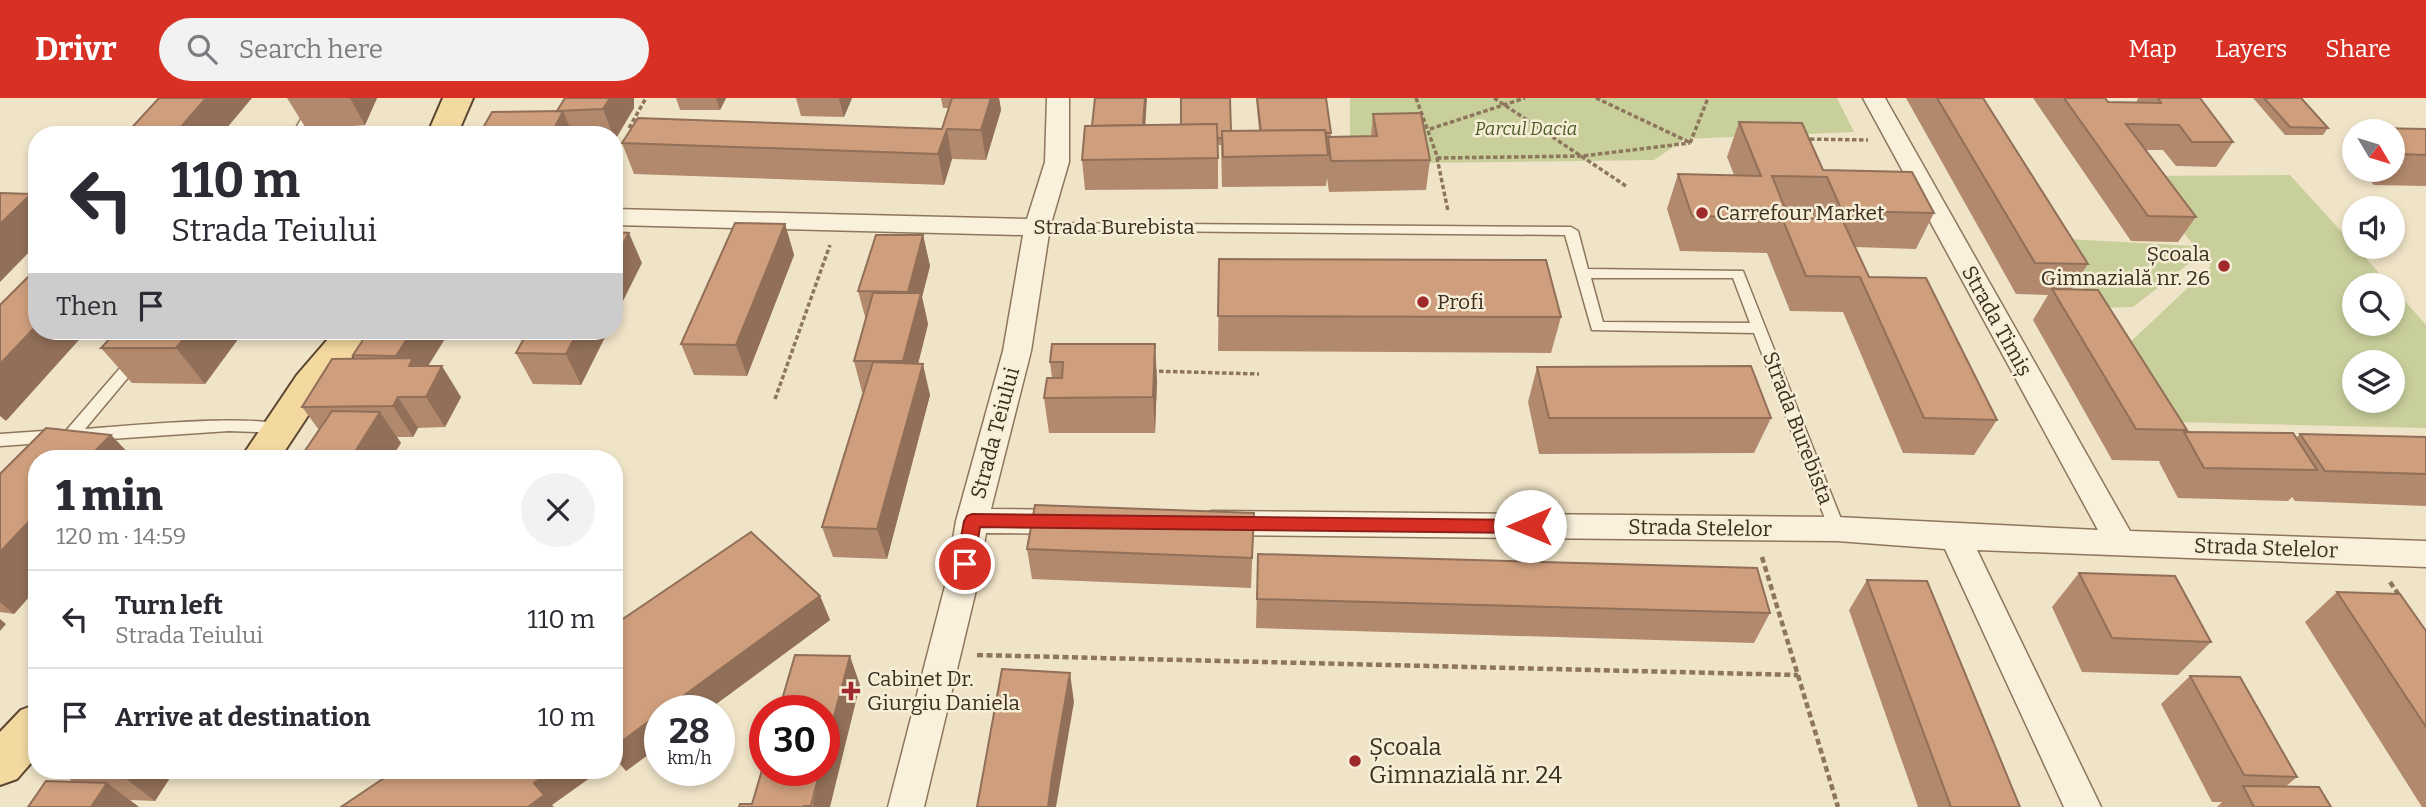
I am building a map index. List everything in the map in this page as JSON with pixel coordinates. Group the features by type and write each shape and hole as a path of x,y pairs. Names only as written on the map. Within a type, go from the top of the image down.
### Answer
{"main road":[{"path":"446,126 458,98"},
{"path":"474,126 486,98"},
{"path":"310,384 328,340"},
{"path":"270,444 310,384 347,340"},
{"path":"0,764 28,734"}],"street":[{"name":"Strada Teiului","path":"906,807 961,586 972,521 1017,351 1037,227 1057,162 1058,98"},
{"name":"Strada Timiș","path":"1874,98 2121,543"},
{"name":"Strada Burebista","path":"623,217 1037,227"},
{"path":"972,521 1096,522"},
{"name":"Strada Stelelor","path":"1178,523 1837,529 1955,537 2426,554"},
{"path":"1955,537 2083,807"}],"lane":[{"path":"303,126 319,98"},
{"name":"Strada Burebista","path":"1037,227 1571,231 1597,327 1759,328"},
{"name":"Strada Burebista","path":"1582,273 1738,274 1837,529"},
{"path":"71,435 152,340"},
{"path":"0,440 229,425 270,444"}],"path":[{"path":"629,128 646,98"},
{"path":"1416,98 1430,129 1446,184 1450,230"},
{"path":"1494,98 1626,186"},
{"path":"1430,129 1525,98"},
{"path":"1596,98 1690,143"},
{"path":"1690,143 1708,98"},
{"path":"1803,139 1898,141"},
{"path":"1437,158 1582,156 1690,143"},
{"path":"775,400 838,222"},
{"path":"1145,370 1259,374"},
{"path":"1754,528 1838,807"},
{"path":"2370,552 2405,604"},
{"path":"944,654 1798,675"}],"green space":[{"name":"Parcul Dacia","path":"1350,98 1837,98 1854,132 1685,139 1654,160 1423,163 1350,141"},
{"path":"2290,175 2342,232 2342,259 2366,259 2379,273 2342,273 2342,336 2405,336 2405,302 2426,325 2426,428 2174,422 2126,346 2211,266 2201,254 2133,307 2097,308 2050,238 2194,246 2140,176"}],"building":[{"path":"159,98 206,98 182,126 133,126"},
{"path":"565,98 610,98 603,109 557,111"},
{"path":"952,98 991,98 981,130 947,129 938,154 623,143 638,118 942,129"},
{"path":"1095,98 1145,98 1143,125 1092,126"},
{"path":"1181,98 1230,98 1231,131 1222,131 1222,138 1217,138 1217,124 1181,125"},
{"path":"1257,98 1326,98 1331,133 1326,133 1325,130 1261,131"},
{"path":"1937,98 1983,98 2088,264 2035,263"},
{"path":"2064,98 2105,98 2108,102 2161,103 2158,98 2200,98 2233,142 2192,142 2179,125 2126,124 2196,217 2148,216"},
{"path":"2264,98 2301,98 2328,128 2290,127"},
{"path":"563,111 556,126 484,126 492,112"},
{"path":"1421,113 1430,160 1331,161 1328,137 1377,136 1373,114"},
{"path":"1739,122 1802,123 1823,170 1912,172 1934,213 1842,211 1827,177 1772,176 1789,218 1842,219 1869,277 1926,278 1997,420 1924,418 1860,277 1806,276 1782,218 1692,216 1678,174 1761,176"},
{"path":"1217,124 1218,158 1082,160 1085,126"},
{"path":"2405,129 2426,129 2426,155 2405,154"},
{"path":"1325,130 1328,155 1223,157 1222,131"},
{"path":"0,193 28,194 28,197 0,224"},
{"path":"735,223 785,224 736,345 681,344"},
{"path":"623,233 629,233 623,244"},
{"path":"876,235 923,235 908,292 858,291"},
{"path":"1219,259 1546,260 1561,317 1218,316"},
{"path":"28,277 28,334 0,364 0,305"},
{"path":"2052,289 2098,290 2187,430 2136,429"},
{"path":"873,293 921,293 903,361 854,361"},
{"path":"109,340 183,340 176,348 101,348"},
{"path":"363,340 406,340 396,356 353,355"},
{"path":"523,340 573,340 566,354 516,353"},
{"path":"1052,344 1155,344 1153,397 1044,398 1047,378 1062,378 1063,362 1050,362"},
{"path":"413,358 409,366 442,366 426,397 398,397 393,406 302,407 332,359"},
{"path":"873,362 923,364 877,529 822,527"},
{"path":"1751,366 1771,418 1549,418 1537,367"},
{"path":"332,411 380,412 356,450 305,450"},
{"path":"46,428 111,435 96,450 28,450 28,522 0,552 0,474"},
{"path":"2184,432 2293,433 2317,470 2204,468"},
{"path":"2300,434 2426,437 2426,474 2325,471"},
{"path":"1035,505 1254,513 1252,558 1027,549"},
{"path":"751,532 820,596 685,695 644,695 644,725 623,740 623,619"},
{"path":"1258,554 1757,568 1770,613 1257,599"},
{"path":"2079,573 2175,576 2211,642 2112,638"},
{"path":"1867,580 1927,581 2020,807 1951,807"},
{"path":"2337,592 2400,594 2426,631 2426,727"},
{"path":"795,655 850,656 840,695 783,695"},
{"path":"1002,669 1070,673 1048,807 977,807"},
{"path":"2190,676 2240,677 2297,777 2244,775"},
{"path":"383,779 540,779 534,783 544,795 528,807 341,807"},
{"path":"46,781 107,783 91,807 28,807"},
{"path":"757,786 816,786 811,806 739,807 740,804 752,804"},
{"path":"2243,786 2319,787 2331,807 2254,807"}],"place":[{"name":"Carrefour Market","path":"1702,213"},
{"name":"Școala Gimnazială nr. 26","path":"2224,266"},
{"name":"Profi","path":"1423,302"},
{"name":"Cabinet Dr. Giurgiu Daniela","path":"851,691"},
{"name":"Școala Gimnazială nr. 24","path":"1355,761"}],"route":[{"path":"965,564 972,521 1530,526"}]}
